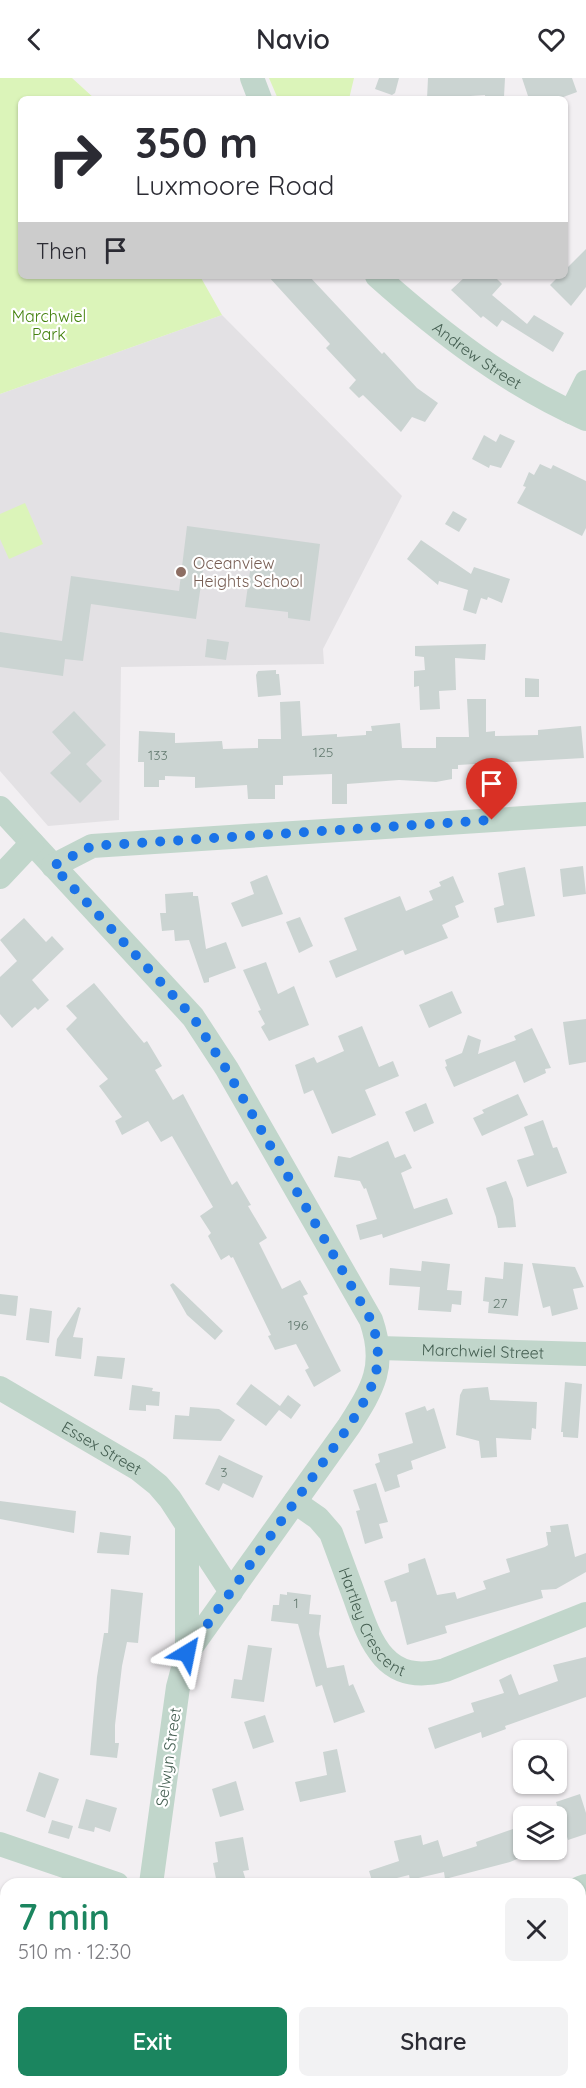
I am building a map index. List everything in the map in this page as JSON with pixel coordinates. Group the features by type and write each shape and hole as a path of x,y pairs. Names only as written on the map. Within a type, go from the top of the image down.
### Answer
{"street":[{"path":"252,78 259,96"},
{"name":"Andrew Street","path":"380,279 431,324 491,369 578,416"},
{"path":"578,416 586,382"},
{"name":"Selwyn Street","path":"0,808 193,1017 226,1069 371,1320 379,1348 373,1388 349,1426 187,1653 178,1687 152,1878"},
{"path":"53,866 92,846 586,814"},
{"path":"0,877 32,843"},
{"name":"Marchwiel Street","path":"379,1348 586,1354"},
{"name":"Essex Street","path":"0,1388 138,1469 164,1492 231,1592"},
{"name":"Hartley Crescent","path":"295,1502 318,1518 331,1533 373,1646 396,1668 412,1674 445,1670 586,1614"},
{"path":"187,1527 187,1653"},
{"path":"0,1844 99,1878"}],"shaded area":[{"name":"Oceanview Heights School","path":"222,315 402,496 323,649 324,664 121,667 119,820 48,826 0,771 0,394"}],"green space":[{"name":"Marchwiel Park","path":"0,78 72,78 92,96 18,96 18,279 202,279 222,315 0,394"},
{"path":"269,78 354,78 350,96 277,96"},
{"path":"25,503 43,544 9,559 0,539 0,514"}],"building":[{"path":"379,78 399,78 395,93 392,95 375,89"},
{"path":"428,78 505,78 504,96 427,96"},
{"path":"522,78 572,78 577,92 566,96 528,96"},
{"path":"586,249 586,287 571,306 550,285 556,279 568,279 568,267"},
{"path":"271,279 312,279 382,354 384,352 417,388 438,403 425,422 412,417 401,432 363,395 359,398 349,388 356,380 326,348 330,344"},
{"path":"463,279 497,279 502,284 492,295 527,324 534,315 564,333 553,352 502,320 497,327 483,316 481,318 451,290"},
{"path":"500,434 515,441 501,468 490,465 489,468 472,459 484,435 496,442"},
{"path":"540,464 551,469 553,465 586,481 586,528 582,536 517,503 526,487 523,486 529,472 534,475"},
{"path":"453,511 467,519 459,532 445,524"},
{"path":"187,526 320,544 310,621 288,618 288,612 245,607 251,564 205,557 196,619 91,604 83,661 65,659 63,676 0,667 0,632 62,641 71,576 179,591"},
{"path":"421,540 471,574 474,567 510,579 502,603 488,597 487,600 481,598 476,614 463,610 468,590 439,581 438,585 407,559"},
{"path":"207,639 229,642 226,660 205,657"},
{"path":"486,644 485,660 455,658 456,690 439,691 440,709 420,710 419,686 414,687 414,671 425,670 424,657 415,656 415,646"},
{"path":"276,670 276,674 279,674 281,695 258,697 256,675 258,671"},
{"path":"525,678 539,679 539,697 525,697"},
{"path":"467,699 486,699 486,732 495,731 495,736 538,735 538,730 581,726 584,758 458,765 458,769 452,769 452,779 436,782 399,780 347,784 347,804 332,804 332,774 283,776 283,785 275,785 275,799 248,799 247,785 195,788 195,777 165,776 165,780 159,780 159,787 144,787 144,762 138,762 139,731 175,733 175,743 222,741 223,749 258,748 258,739 281,739 280,702 300,701 302,736 366,735 366,731 372,731 371,726 400,723 402,748 436,748 436,737 469,737"},
{"path":"74,711 106,745 86,764 102,781 80,803 50,773 71,753 52,732"},
{"path":"583,866 586,894 563,897 560,869"},
{"path":"525,867 535,916 497,923 494,908 504,905 498,873"},
{"path":"267,875 283,914 242,927 231,903 254,894 250,882"},
{"path":"453,876 464,902 455,906 459,917 442,925 448,938 405,955 403,950 336,978 329,961 357,950 344,918 400,896 406,911 433,900 429,891 441,886 439,882"},
{"path":"193,892 193,896 198,896 206,949 226,942 236,968 209,978 209,982 204,983 189,940 175,941 174,930 162,931 160,913 166,913 165,894"},
{"path":"300,917 313,946 299,953 286,922"},
{"path":"24,918 46,942 52,936 64,949 32,980 49,1000 38,1010 35,1007 12,1028 0,1014 0,977 17,961 0,940"},
{"path":"266,962 278,994 294,986 309,1025 269,1041 261,1027 265,1024 258,1011 261,1010 243,970"},
{"path":"94,983 144,1043 147,1041 162,1066 155,1070 173,1100 183,1094 232,1185 237,1181 251,1205 248,1206 267,1238 259,1243 282,1289 300,1280 308,1294 303,1296 341,1371 314,1387 305,1370 309,1368 296,1344 275,1350 268,1336 271,1335 233,1257 229,1255 221,1260 208,1236 211,1233 200,1216 213,1207 172,1136 161,1142 148,1121 122,1135 115,1121 122,1117 99,1086 108,1079 66,1029 77,1018 66,1006"},
{"path":"452,991 462,1013 429,1028 419,1005"},
{"path":"586,1019 586,1062 569,1065 563,1022"},
{"path":"362,1026 379,1067 393,1061 399,1076 365,1090 376,1115 332,1134 313,1090 304,1094 295,1065 314,1057 317,1063 344,1051 338,1036"},
{"path":"532,1028 551,1068 545,1069 546,1073 524,1083 515,1061 454,1087 445,1067 447,1066 445,1060 462,1053 468,1035 481,1040 478,1054 516,1040 514,1036"},
{"path":"518,1094 528,1115 482,1136 473,1118 484,1113 482,1110"},
{"path":"426,1103 434,1123 414,1132 405,1112"},
{"path":"543,1120 553,1148 557,1147 567,1173 527,1187 517,1160 534,1155 524,1127"},
{"path":"388,1141 395,1158 405,1154 412,1168 401,1173 414,1209 447,1198 453,1214 383,1238 382,1234 360,1240 356,1225 377,1219 366,1188 364,1189 360,1181 334,1177 338,1156 350,1158"},
{"path":"506,1181 513,1199 516,1227 498,1228 486,1188"},
{"path":"422,1261 450,1264 447,1290 462,1291 461,1305 452,1304 451,1312 418,1310 420,1287 389,1285 390,1268 421,1271"},
{"path":"504,1262 523,1264 518,1316 488,1313 489,1302 483,1301 485,1277 503,1279"},
{"path":"532,1263 575,1267 584,1287 573,1289 578,1309 552,1316 550,1306 543,1308"},
{"path":"173,1283 223,1331 215,1340 187,1315 170,1285"},
{"path":"0,1294 18,1296 16,1316 0,1314"},
{"path":"78,1307 81,1308 73,1337 83,1338 81,1359 55,1356 57,1339"},
{"path":"30,1308 52,1311 49,1343 26,1340"},
{"path":"97,1356 125,1358 122,1379 94,1376"},
{"path":"565,1382 582,1384 578,1438 563,1437 563,1432 561,1432"},
{"path":"251,1384 280,1406 288,1395 301,1405 291,1419 279,1410 266,1426 236,1404"},
{"path":"132,1385 153,1388 152,1391 160,1392 159,1406 146,1405 146,1411 129,1410"},
{"path":"488,1387 490,1400 537,1402 536,1429 532,1428 531,1440 496,1438 497,1457 481,1458 479,1441 456,1435 460,1395 463,1389"},
{"path":"425,1406 427,1411 434,1408 446,1448 411,1461 413,1469 397,1475 400,1487 385,1492 375,1464 380,1462 378,1454 413,1443 405,1413"},
{"path":"190,1407 219,1409 235,1420 221,1441 173,1439 175,1415 189,1416"},
{"path":"219,1455 263,1476 253,1498 223,1483 219,1491 205,1484"},
{"path":"376,1483 388,1522 379,1524 383,1538 365,1544 356,1511 360,1510 353,1490"},
{"path":"0,1501 76,1511 74,1533 0,1519"},
{"path":"568,1524 575,1557 586,1553 586,1572 556,1589 541,1590 543,1598 445,1626 447,1633 407,1645 396,1601 391,1602 384,1581 409,1572 408,1564 425,1558 437,1595 455,1592 457,1599 486,1589 483,1581 510,1572 506,1559 548,1545 546,1532 551,1532 550,1526"},
{"path":"100,1532 131,1536 129,1555 97,1553"},
{"path":"111,1589 143,1593 138,1643 127,1642 122,1666 115,1725 115,1743 119,1743 117,1758 90,1755 97,1677 104,1633 108,1633"},
{"path":"287,1592 311,1595 309,1614 321,1615 319,1634 327,1668 344,1665 349,1686 353,1684 365,1712 334,1723 322,1685 316,1687 298,1624 271,1621 273,1605 279,1605 280,1594 287,1595"},
{"path":"248,1645 272,1648 264,1702 231,1698 234,1679 242,1680"},
{"path":"586,1657 586,1697 505,1726 506,1729 482,1738 481,1732 435,1749 428,1728 474,1712 471,1703 504,1693 499,1680 511,1674 519,1695 558,1681 553,1665"},
{"path":"265,1715 274,1742 253,1749 244,1722"},
{"path":"337,1749 346,1792 300,1802 295,1782 327,1775 323,1752"},
{"path":"39,1772 59,1779 45,1818 26,1811"},
{"path":"236,1781 244,1810 220,1817 212,1789"},
{"path":"580,1794 586,1813 586,1834 568,1840 567,1806 557,1806 556,1802"},
{"path":"86,1799 117,1808 110,1832 95,1827 94,1832 78,1828"},
{"path":"52,1820 73,1826 69,1839 48,1833"},
{"path":"513,1829 515,1860 449,1878 445,1878 444,1872 418,1878 410,1878 409,1875 397,1878 371,1878 369,1871 399,1861 394,1841 421,1835 423,1845 438,1840 443,1857 477,1846 476,1842"},
{"path":"243,1837 249,1870 243,1871 245,1878 216,1878 213,1863 218,1862 215,1842"}],"place":[{"name":"Oceanview Heights School","path":"181,572"}],"route":[{"path":"187,1653 349,1426 373,1388 378,1365 377,1336 371,1320 258,1123 193,1017 53,866 92,846 492,820"}]}
